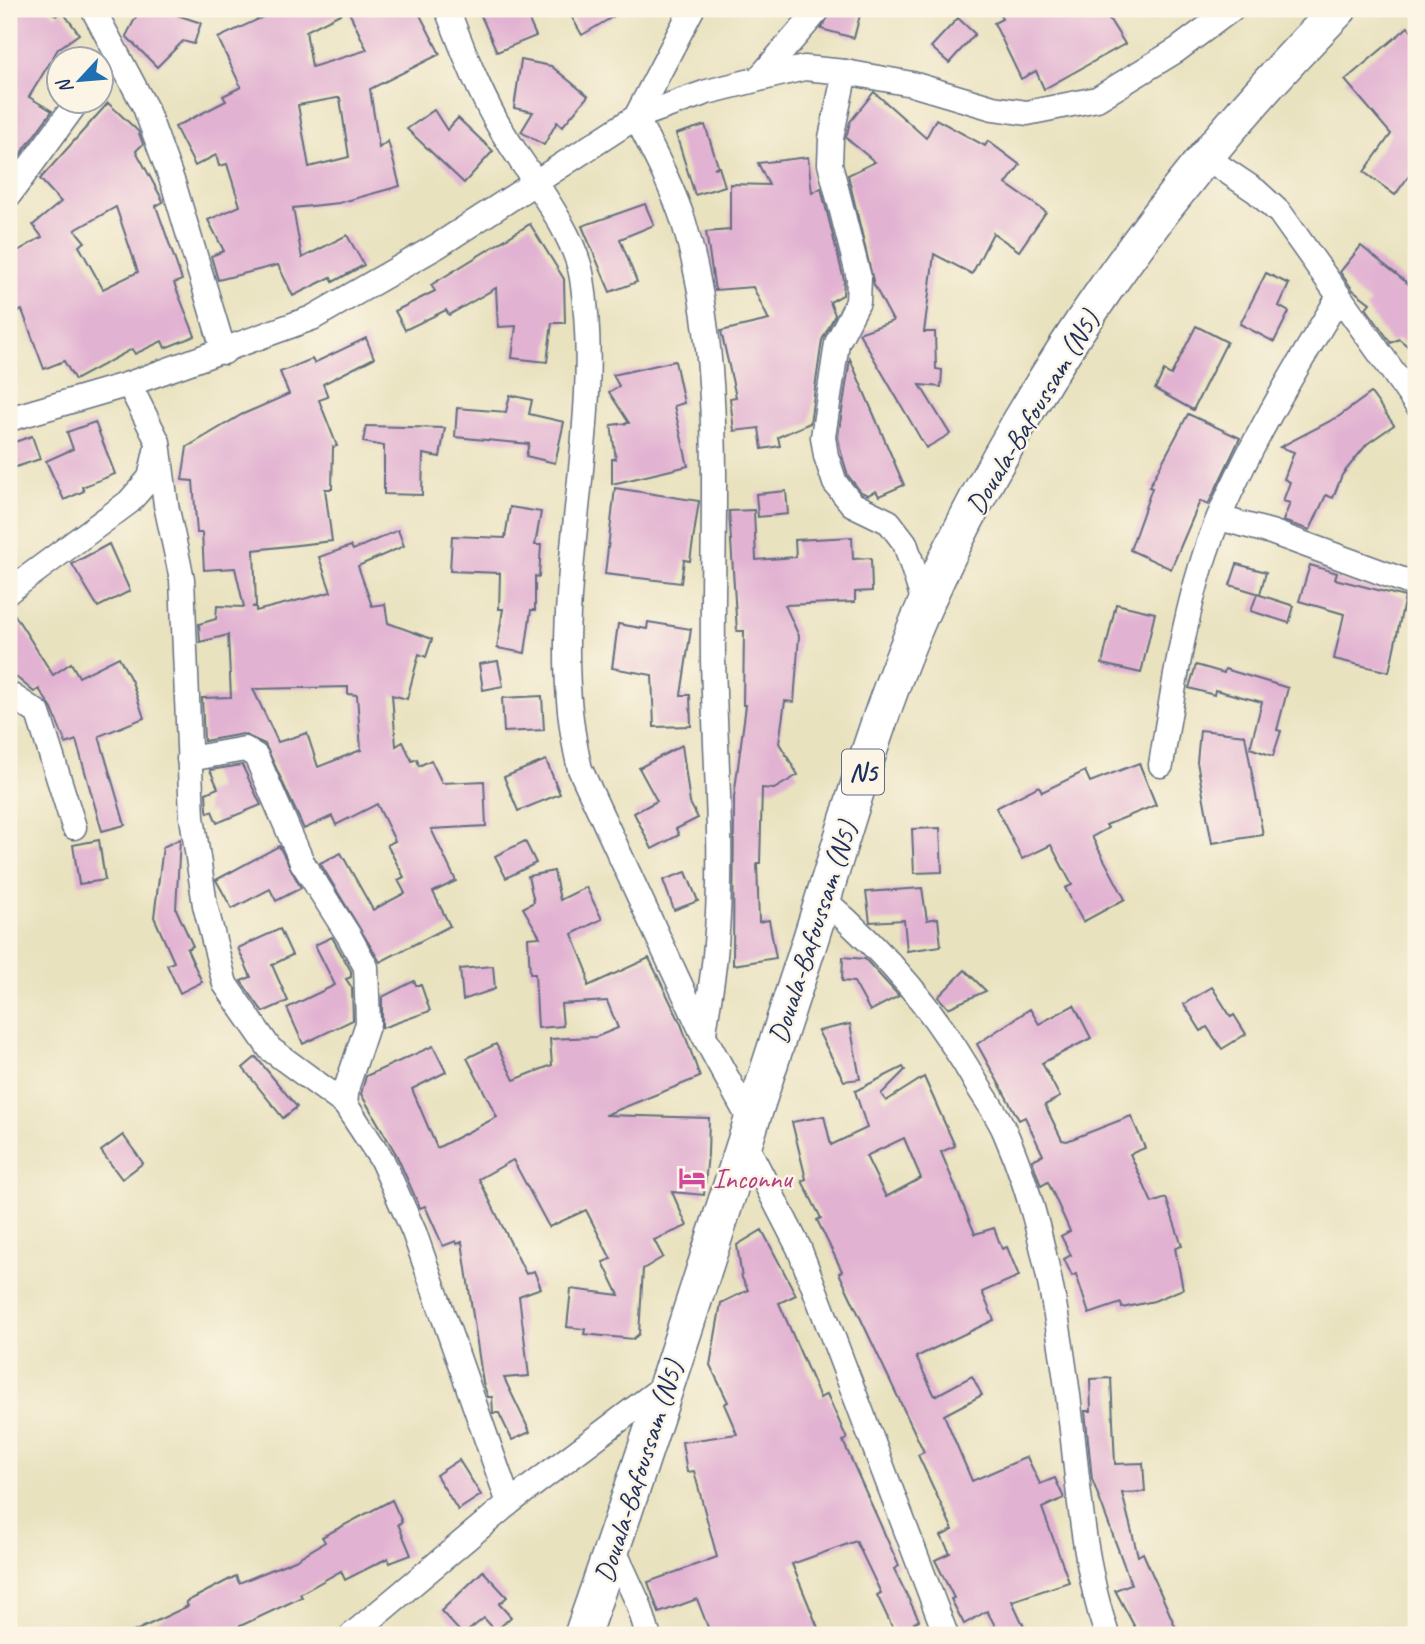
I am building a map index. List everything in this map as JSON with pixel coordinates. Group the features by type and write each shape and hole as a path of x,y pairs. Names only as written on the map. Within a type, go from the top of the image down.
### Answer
{"highway":[{"name":"Douala-Bafoussam (N5)","path":"582,1635 667,1384 890,693 925,606 1032,402 1129,253 1204,156 1280,68 1339,9"}],"street":[{"path":"93,9 104,46"},
{"path":"447,9 472,74 490,110 563,229 582,275 587,325 587,388 565,674 572,736 580,769 704,1034 799,1248 946,1635"},
{"path":"636,117 692,9"},
{"path":"760,77 819,9"},
{"path":"9,419 129,384 224,352 312,318 439,245 636,117 760,77 804,68 912,84 993,108 1027,113 1062,107 1097,99 1128,83 1232,9"},
{"path":"116,71 145,107 170,175 224,352"},
{"path":"845,72 831,138 830,164 859,278 858,302 837,343 823,437 835,483 852,504 889,522 905,543 925,606"},
{"path":"9,195 67,116"},
{"path":"636,117 683,222 704,323 711,390 715,469 712,591 717,860 716,943 704,1034"},
{"path":"1204,156 1256,191 1280,213 1339,297 1412,387"},
{"path":"1161,765 1182,649 1219,518 1274,406 1339,297"},
{"path":"129,384 158,442 166,505 181,579 192,817 205,905 225,984 270,1049 345,1104 382,1160 414,1232 509,1503"},
{"path":"9,591 128,502 150,478 158,442"},
{"path":"1219,518 1271,532 1416,585"},
{"path":"9,694 38,713 74,827"},
{"path":"189,759 245,749 256,756 302,862 359,951 368,982 365,998 368,1023 347,1086 345,1104"},
{"path":"823,899 888,959 923,1000 966,1064 1004,1130 1032,1206 1053,1293 1084,1547 1107,1635"},
{"path":"352,1635 509,1503 667,1384"},
{"path":"613,1548 634,1594 648,1635"}],"building":[{"path":"9,9 49,9 56,16 62,11 79,34 62,46 46,46 46,69 29,97 46,107 46,116 48,116 9,170"},
{"path":"140,9 159,9 201,23 194,44 183,41 157,67 126,36"},
{"path":"280,9 417,9 440,54 370,89 379,148 388,141 400,186 339,203 293,208 302,258 347,235 364,265 333,282 331,277 293,296 278,265 218,280 211,256 224,251 208,220 240,206 227,164 219,166 216,155 195,166 175,127 226,101 223,96 241,87 218,38","holes":["348,10 367,50 312,67 306,31","340,98 349,157 309,167 298,105"]},
{"path":"478,9 524,9 536,36 497,52"},
{"path":"567,9 626,9 582,35"},
{"path":"833,9 860,15 854,38 821,29"},
{"path":"997,9 1103,9 1125,44 1044,89 1036,71 1021,79 994,23 1002,19"},
{"path":"958,18 975,34 949,63 931,47"},
{"path":"1408,27 1416,38 1416,166 1395,195 1364,172 1391,134 1345,80"},
{"path":"521,60 551,66 588,96 562,127 557,122 544,145 521,132 533,112 514,108"},
{"path":"874,92 926,138 936,119 985,146 988,141 1020,165 1006,184 1046,212 1019,251 993,233 972,274 934,254 924,332 935,332 936,369 942,370 941,387 920,385 950,434 926,448 859,333 893,321 874,285 848,175 875,162 846,138 850,122"},
{"path":"116,110 138,131 143,144 136,151 163,202 156,206 182,280 174,283 195,336 165,348 162,341 135,354 132,349 75,380 64,361 44,369 22,310 9,315 9,256 42,237 33,225 61,202 40,179 96,116 116,116","holes":["116,207 138,272 103,289 79,246 85,242 75,230"]},
{"path":"434,110 447,130 458,118 493,151 464,183 407,129"},
{"path":"705,125 718,166 714,168 719,167 725,186 695,195 676,134"},
{"path":"808,157 812,193 821,188 844,280 843,295 830,302 835,315 822,340 810,423 778,437 780,446 762,449 759,428 734,431 730,398 736,397 721,331 769,320 753,287 715,290 706,232 730,230 730,184 769,185 758,163"},
{"path":"645,204 654,225 620,239 637,282 610,292 582,226"},
{"path":"530,224 564,279 565,323 552,323 547,362 512,358 516,326 498,327 496,288 449,315 446,310 405,330 395,311 435,291 431,285"},
{"path":"1361,246 1416,290 1416,353 1399,339 1391,343 1366,308 1370,303 1353,290 1340,272"},
{"path":"1266,273 1289,284 1279,306 1289,312 1274,342 1240,324"},
{"path":"1196,326 1227,342 1193,410 1155,389 1164,371 1171,375"},
{"path":"366,338 374,358 323,384 328,397 319,400 337,446 333,447 332,489 325,489 332,541 254,550 256,606 252,607 256,607 256,611 331,592 319,557 351,546 353,550 398,530 404,546 358,566 372,606 385,604 388,623 432,639 426,657 419,654 407,699 392,695 396,746 403,742 412,761 417,759 419,766 431,760 442,783 484,781 486,826 431,829 456,881 433,892 450,926 380,962 320,863 341,853 373,910 405,893 398,880 404,877 387,845 395,841 377,804 336,825 332,816 304,829 265,744 243,734 204,741 202,698 231,697 228,635 200,642 199,624 216,619 217,606 244,607 235,568 204,570 202,533 197,533 193,481 182,480 187,447 241,415 289,394 280,372 312,359 314,363","holes":["348,687 348,694 357,695 361,750 318,767 307,733 278,742 253,689"]},
{"path":"850,359 904,485 879,496 876,491 868,495 861,492 848,476 841,452 838,437"},
{"path":"675,361 684,403 674,406 688,466 612,484 612,459 616,459 611,425 629,423 609,392 619,386 613,375"},
{"path":"1371,393 1394,425 1367,444 1342,475 1333,498 1326,495 1310,530 1283,521 1290,503 1283,501 1290,482 1284,479 1294,452 1280,447 1338,417"},
{"path":"510,395 532,400 529,414 564,422 555,463 526,456 529,444 455,437 457,408 506,412"},
{"path":"1188,414 1240,438 1208,505 1200,501 1171,569 1130,550 1152,488 1149,487"},
{"path":"95,422 115,474 82,487 84,491 64,500 46,461 73,449 67,432"},
{"path":"366,426 445,428 440,457 423,454 422,495 384,494 384,446 363,442"},
{"path":"32,436 40,459 13,468 9,444"},
{"path":"615,488 699,501 690,561 684,560 681,583 605,574"},
{"path":"786,491 788,514 758,517 756,494"},
{"path":"510,507 541,512 535,545 541,545 539,577 535,576 535,610 531,610 525,653 497,648 503,609 499,609 500,573 450,571 452,536 505,538"},
{"path":"754,510 756,560 796,557 795,540 852,537 853,559 871,558 872,591 855,592 855,602 785,605 799,636 794,702 785,701 779,743 798,775 774,789 762,788 760,863 757,863 759,922 769,920 776,958 733,965 734,797 746,705 743,705 744,631 737,631 729,511"},
{"path":"109,544 130,591 98,607 72,564"},
{"path":"1237,564 1266,572 1260,594 1230,585"},
{"path":"1310,565 1337,573 1335,579 1405,597 1389,672 1334,659 1344,614 1299,601"},
{"path":"1257,594 1294,606 1289,623 1251,611"},
{"path":"1116,604 1155,613 1141,673 1102,664"},
{"path":"9,606 53,675 71,663 79,677 119,657 132,682 144,718 99,736 125,825 102,831 76,740 66,744 52,709 39,689 34,692 16,677 9,679"},
{"path":"648,622 691,629 681,695 690,695 691,726 654,727 652,675 612,668 618,624 647,629"},
{"path":"498,661 503,686 483,690 479,664"},
{"path":"1196,665 1224,673 1225,669 1288,688 1277,730 1281,731 1273,756 1250,748 1262,702 1215,690 1214,695 1189,688"},
{"path":"542,696 544,730 504,732 502,698"},
{"path":"1200,730 1245,735 1263,835 1212,843 1197,762"},
{"path":"682,745 690,803 698,818 676,829 679,835 652,849 634,813 657,801 639,768"},
{"path":"546,760 560,794 518,811 504,777"},
{"path":"1139,763 1156,805 1106,825 1108,828 1092,837 1125,899 1083,922 1065,888 1072,885 1051,845 1022,859 996,808 1039,786 1042,792 1085,771 1090,782"},
{"path":"242,765 261,805 217,823 212,811 208,813 207,809 206,793 218,788 210,770"},
{"path":"940,828 942,872 914,873 912,829"},
{"path":"180,839 176,909 193,946 187,949 202,982 180,993 167,965 174,962 154,917 163,847"},
{"path":"99,840 105,880 79,884 73,845"},
{"path":"525,841 536,863 506,878 495,856"},
{"path":"279,846 301,888 276,901 270,889 232,909 216,880"},
{"path":"554,871 560,900 586,887 602,919 572,934 587,971 588,986 649,958 681,1024 700,1077 605,1115 709,1118 708,1154 704,1195 672,1192 687,1226 654,1240 663,1257 643,1269 639,1334 633,1339 584,1334 585,1329 567,1327 571,1289 619,1295 603,1262 611,1259 586,1210 549,1227 513,1160 479,1179 526,1274 534,1271 541,1288 519,1296 529,1376 504,1378 530,1432 512,1440 499,1413 493,1413 492,1397 488,1397 483,1383 462,1242 457,1244 456,1241 443,1246 425,1206 420,1208 396,1154 361,1094 366,1076 433,1046 446,1072 412,1089 437,1148 497,1117 467,1058 496,1044 514,1080 552,1065 550,1039 596,1037 618,1028 607,1001 561,1004 563,1026 538,1028 535,974 530,974 528,938 540,937 523,908 534,902 528,876"},
{"path":"686,872 698,901 674,910 663,880"},
{"path":"922,888 927,920 938,918 941,946 907,951 904,920 870,922 866,892"},
{"path":"280,929 292,955 272,965 288,1001 263,1012 241,981 251,977 238,948"},
{"path":"332,937 351,971 351,977 346,979 352,988 353,1020 303,1044 287,1008 335,985 315,945"},
{"path":"843,957 865,959 899,996 870,1011 854,982 842,981"},
{"path":"493,966 495,989 463,1000 460,969"},
{"path":"965,970 986,991 948,1008 938,997"},
{"path":"414,981 416,985 421,985 430,1011 382,1028 382,997"},
{"path":"1212,987 1231,1017 1234,1015 1246,1034 1222,1049 1207,1027 1201,1031 1184,1004"},
{"path":"1074,1005 1091,1038 1042,1063 1060,1097 1045,1105 1062,1140 1067,1141 1131,1116 1145,1148 1130,1154 1152,1203 1166,1198 1182,1246 1175,1248 1183,1289 1154,1301 1122,1308 1121,1303 1089,1314 1076,1274 1072,1276 1064,1259 1071,1255 1061,1236 1070,1231 1048,1182 1041,1186 1032,1160 1043,1155 1025,1117 1019,1120 977,1044 1030,1009 1039,1024"},
{"path":"850,1024 860,1079 844,1081 818,1031"},
{"path":"256,1057 297,1107 283,1118 243,1068"},
{"path":"903,1067 905,1070 881,1094 886,1101 924,1077 955,1146 941,1152 975,1234 994,1228 1002,1249 1007,1247 1019,1276 982,1292 994,1320 916,1357 935,1396 972,1376 982,1395 944,1415 972,1481 1027,1457 1040,1484 1055,1478 1064,1498 1042,1508 1069,1582 1012,1601 1028,1635 1000,1635 987,1611 964,1624 951,1599 954,1598 935,1560 950,1553 941,1536 953,1530 918,1455 924,1452 839,1273 842,1271 817,1220 821,1218 802,1181 806,1179 792,1122 824,1116 831,1145 867,1128 855,1091","holes":["904,1138 921,1178 886,1197 866,1156"]},
{"path":"123,1135 143,1163 122,1179 101,1151"},
{"path":"762,1230 796,1295 779,1303 820,1398 827,1394 847,1439 843,1441 899,1566 894,1569 919,1620 914,1623 920,1635 896,1635 877,1595 881,1593 856,1541 792,1564 821,1635 711,1635 697,1599 659,1613 648,1582 717,1557 694,1471 687,1472 682,1442 737,1434 724,1404 728,1402 710,1365 721,1303 748,1290 742,1278 737,1245"},
{"path":"1111,1378 1115,1464 1143,1463 1145,1492 1122,1493 1138,1556 1143,1553 1179,1635 1139,1635 1115,1590 1131,1584 1092,1479 1085,1411 1091,1411 1090,1379"},
{"path":"459,1460 481,1495 458,1510 436,1475"},
{"path":"392,1500 402,1522 398,1524 411,1555 390,1563 388,1558 345,1580 341,1571 300,1594 302,1597 221,1635 127,1635 188,1606 186,1602 236,1576 239,1583 295,1560 325,1542 322,1537"},
{"path":"483,1571 507,1597 499,1604 511,1617 496,1631 484,1618 463,1635 441,1611"}],"place":[{"name":"Inconnu","path":"692,1178"}]}
